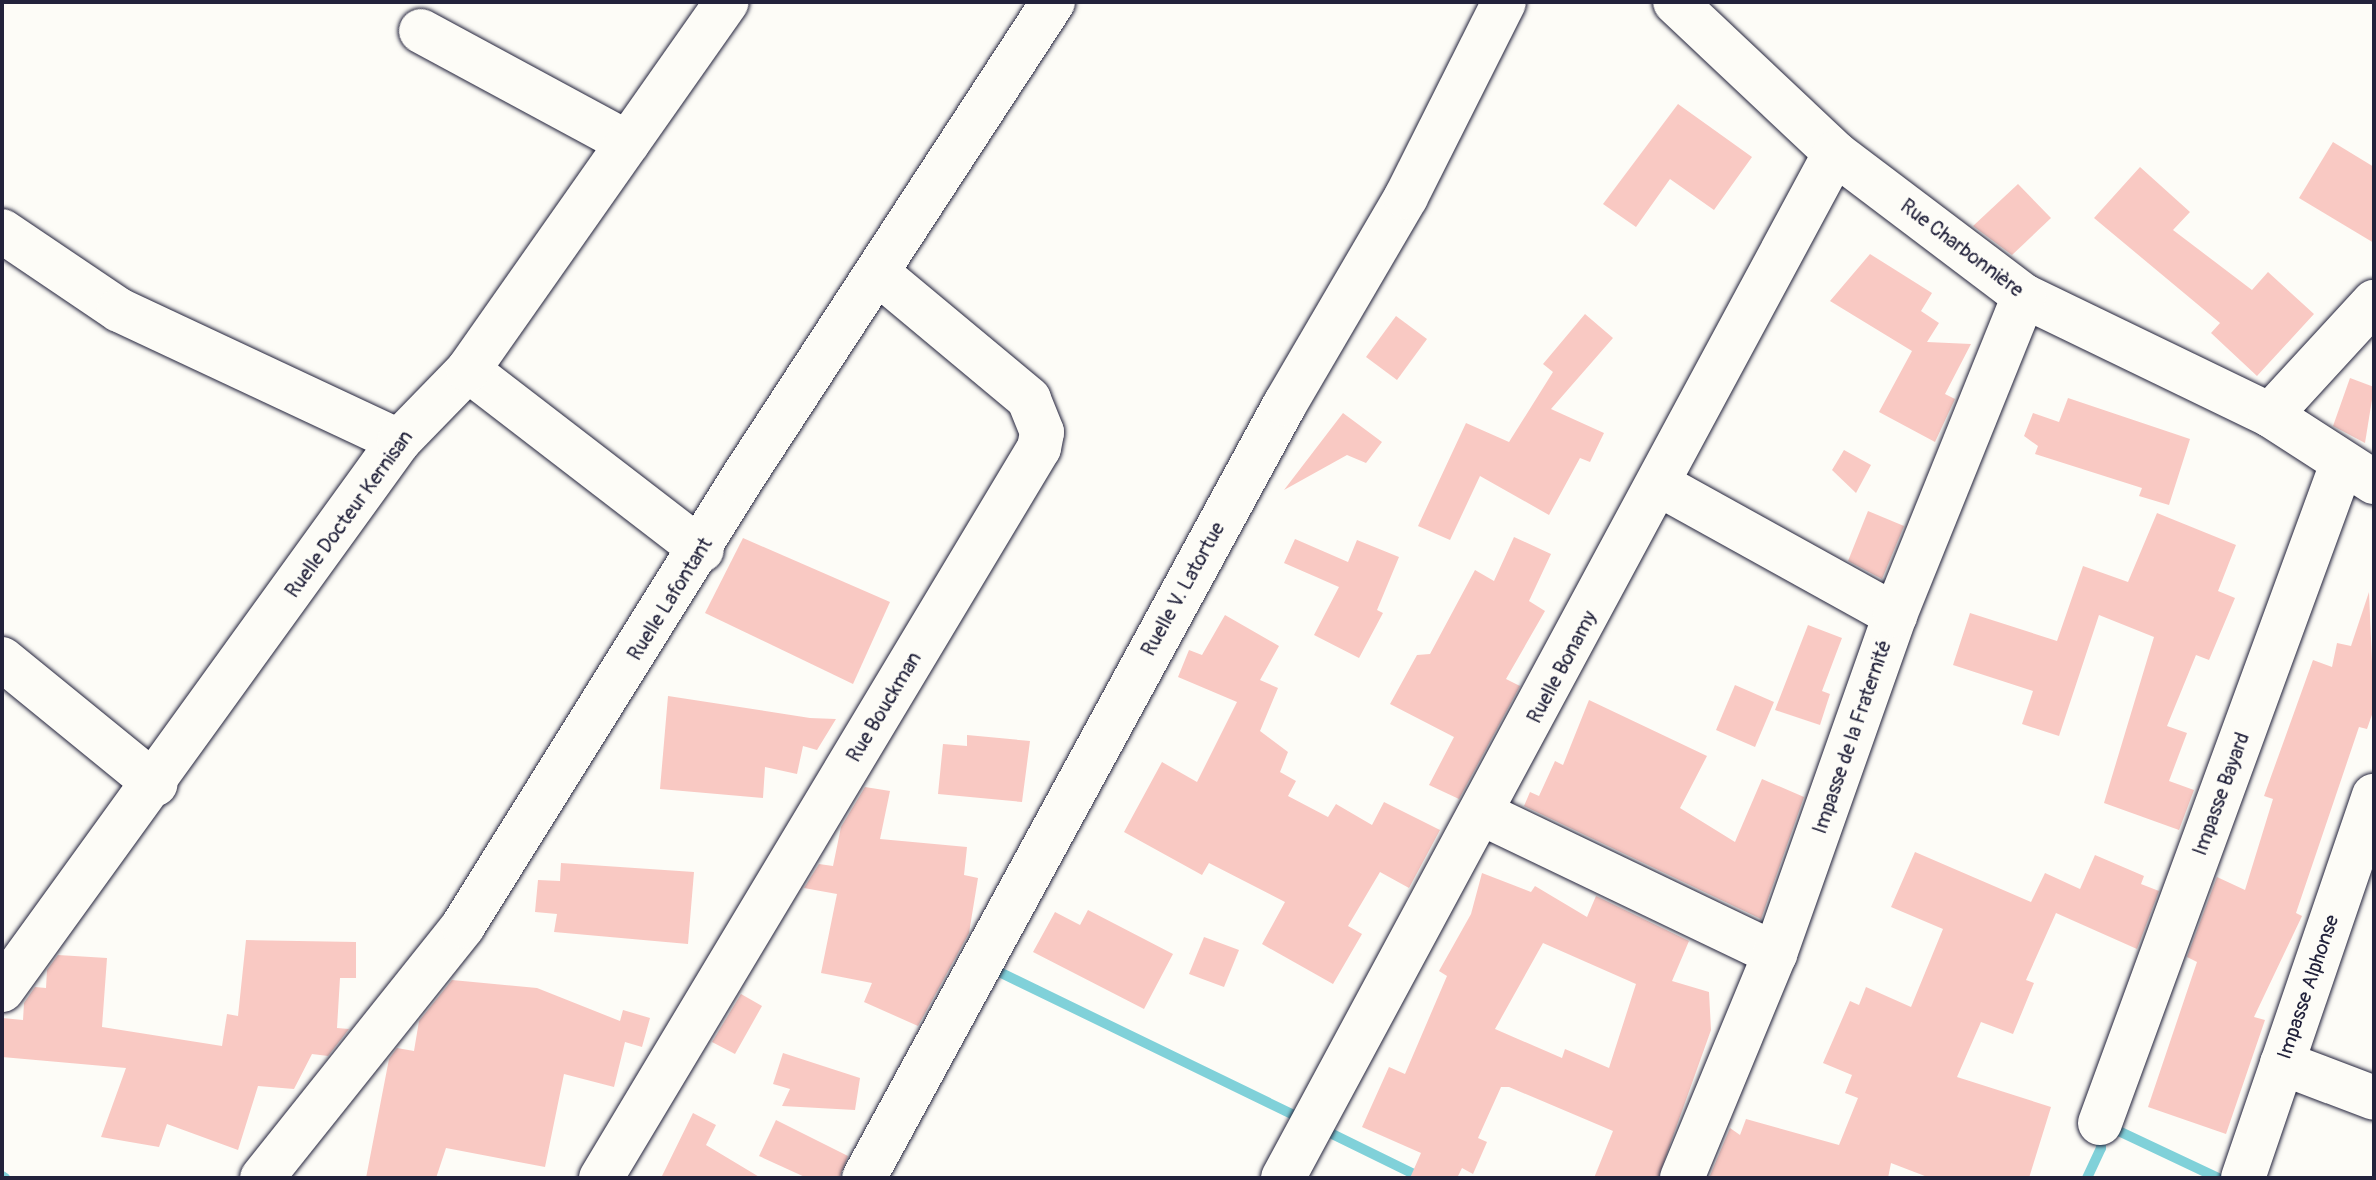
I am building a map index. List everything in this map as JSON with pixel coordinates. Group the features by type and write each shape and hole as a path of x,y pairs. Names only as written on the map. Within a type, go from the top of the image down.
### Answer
{"street":[{"name":"Ruelle Lafontant","path":"262,1178 463,926 1053,2"},
{"name":"Ruelle V. Latortue","path":"864,1178 1277,418 1406,197 1504,2"},
{"name":"Rue Charbonnière","path":"1675,2 1835,153 2024,296 2270,415 2358,473"},
{"name":"Ruelle Docteur Kernisan","path":"2,990 155,784 399,441 468,370 628,143 714,6"},
{"path":"421,31 628,143"},
{"name":"Ruelle Bonamy","path":"1283,1178 1483,814 1835,153"},
{"path":"2,231 119,310 399,441"},
{"name":"Rue Bouckman","path":"601,1178 1039,448 1042,432 1029,399 879,274"},
{"name":"Impasse de la Fraternité","path":"1682,1178 1775,954 1895,615 2024,296"},
{"path":"2270,415 2374,302"},
{"path":"468,370 702,550"},
{"name":"Impasse Bayard","path":"2100,1123 2358,473"},
{"path":"1660,485 1895,615"},
{"path":"2,659 155,784"},
{"name":"Impasse Alphonse","path":"2243,1178 2374,796"},
{"path":"1483,814 1775,954"},
{"path":"2282,1063 2374,1098"}],"building":[{"path":"1678,104 1752,157 1714,210 1670,179 1636,227 1603,204"},
{"path":"2333,142 2374,167 2374,243 2299,198"},
{"path":"2140,167 2190,212 2173,230 2252,290 2268,272 2314,314 2257,376 2211,333 2220,323 2094,218"},
{"path":"2018,184 2051,218 2012,255 1973,226"},
{"path":"1870,254 1932,293 1921,311 1939,323 1927,342 1971,344 1945,394 1955,399 1935,442 1879,412 1912,351 1830,301"},
{"path":"1585,314 1613,338 1551,409 1604,433 1590,462 1580,458 1549,515 1480,476 1450,540 1418,526 1466,423 1509,442 1553,372 1543,364"},
{"path":"1396,316 1427,339 1397,380 1366,357"},
{"path":"2350,378 2374,387 2365,443 2333,426"},
{"path":"2068,398 2190,439 2169,505 2139,496 2142,488 2035,454 2038,446 2024,436 2033,413 2059,422"},
{"path":"1343,413 1382,442 1366,463 1347,455 1284,490"},
{"path":"1844,450 1871,465 1856,493 1832,470"},
{"path":"1868,511 1904,526 1882,579 1848,561"},
{"path":"2157,513 2236,545 2218,591 2235,598 2209,660 2196,655 2167,726 2187,733 2169,781 2194,790 2179,830 2104,803 2154,637 2099,615 2059,736 2022,724 2033,691 1953,665 1970,613 2057,641 2083,566 2128,582"},
{"path":"1514,537 1551,554 1529,601 1545,611 1506,679 1520,686 1459,799 1429,785 1454,737 1390,704 1417,655 1430,654 1475,570 1494,581"},
{"path":"743,538 890,602 853,684 705,613"},
{"path":"1295,539 1348,562 1357,540 1399,557 1377,610 1383,613 1359,658 1314,635 1339,587 1284,563"},
{"path":"2369,592 2374,709 2367,729 2359,727 2296,913 2302,916 2254,1017 2265,1020 2226,1134 2148,1107 2197,962 2187,957 2217,877 2245,890 2273,799 2264,796 2313,660 2332,667 2337,643 2351,646"},
{"path":"1225,615 1279,646 1260,680 1278,688 1260,731 1288,752 1280,772 1296,781 1288,796 1328,817 1336,804 1372,825 1384,802 1440,830 1409,888 1380,872 1348,926 1362,934 1333,984 1262,944 1285,902 1209,863 1202,875 1124,832 1162,762 1197,782 1237,702 1178,677 1189,650 1202,655"},
{"path":"1808,625 1842,638 1822,691 1830,694 1820,725 1775,710"},
{"path":"1735,685 1774,702 1755,747 1716,730"},
{"path":"668,696 810,718 836,719 817,750 803,746 797,774 765,767 763,798 660,789"},
{"path":"1589,700 1707,756 1680,808 1735,842 1762,779 1804,797 1761,919 1524,806 1530,792 1539,796 1555,761 1563,765"},
{"path":"967,735 1030,741 1022,802 938,794 943,744 967,746"},
{"path":"865,787 890,791 880,839 967,847 964,875 978,878 969,933 918,1026 864,1002 872,983 821,973 837,894 804,888 819,864 833,866 841,827"},
{"path":"1915,852 2031,902 2045,873 2080,889 2095,855 2144,876 2141,884 2159,891 2137,949 2056,913 2026,980 2034,983 2013,1034 1981,1022 1957,1077 2051,1107 2029,1178 1930,1178 1891,1163 1888,1178 1709,1178 1730,1128 1740,1135 1746,1119 1839,1145 1858,1098 1845,1093 1852,1075 1823,1063 1850,1001 1859,1005 1866,987 1911,1007 1943,929 1891,907"},
{"path":"561,863 694,872 688,944 554,932 557,914 535,912 538,880 560,881"},
{"path":"1482,873 1531,892 1535,886 1587,917 1596,896 1689,941 1672,981 1709,992 1711,1030 1658,1178 1594,1178 1613,1131 1509,1087 1501,1087 1478,1138 1487,1142 1473,1174 1462,1168 1457,1178 1410,1178 1421,1153 1362,1127 1389,1067 1405,1074 1447,976 1439,971 1471,914","holes":["1543,943 1636,984 1609,1068 1565,1049 1562,1058 1495,1029"]},
{"path":"1088,910 1173,954 1144,1009 1033,952 1055,912 1080,925"},
{"path":"1204,937 1239,950 1224,987 1189,974"},
{"path":"246,940 356,942 356,978 340,978 337,1028 349,1029 328,1056 312,1054 294,1089 258,1086 238,1150 167,1124 159,1147 101,1137 126,1068 2,1057 2,1018 23,1020 24,1003 35,987 46,988 47,970 58,955 107,958 102,1027 222,1046 227,1014 238,1016"},
{"path":"452,980 537,988 620,1021 623,1010 650,1018 642,1047 625,1042 614,1087 564,1074 545,1167 446,1148 436,1178 366,1178 389,1059 397,1048 414,1051 419,1021"},
{"path":"741,994 762,1006 735,1054 712,1042"},
{"path":"783,1053 860,1078 855,1110 782,1106 790,1089 773,1084"},
{"path":"693,1113 716,1125 706,1145 761,1178 661,1178"},
{"path":"776,1120 848,1156 839,1178 807,1178 759,1156"}],"waterway":[{"path":"989,967 1302,1119"},
{"path":"2108,1126 2218,1178"},
{"path":"1320,1128 1422,1178"},
{"path":"2087,1178 2101,1148 2100,1130"}]}
